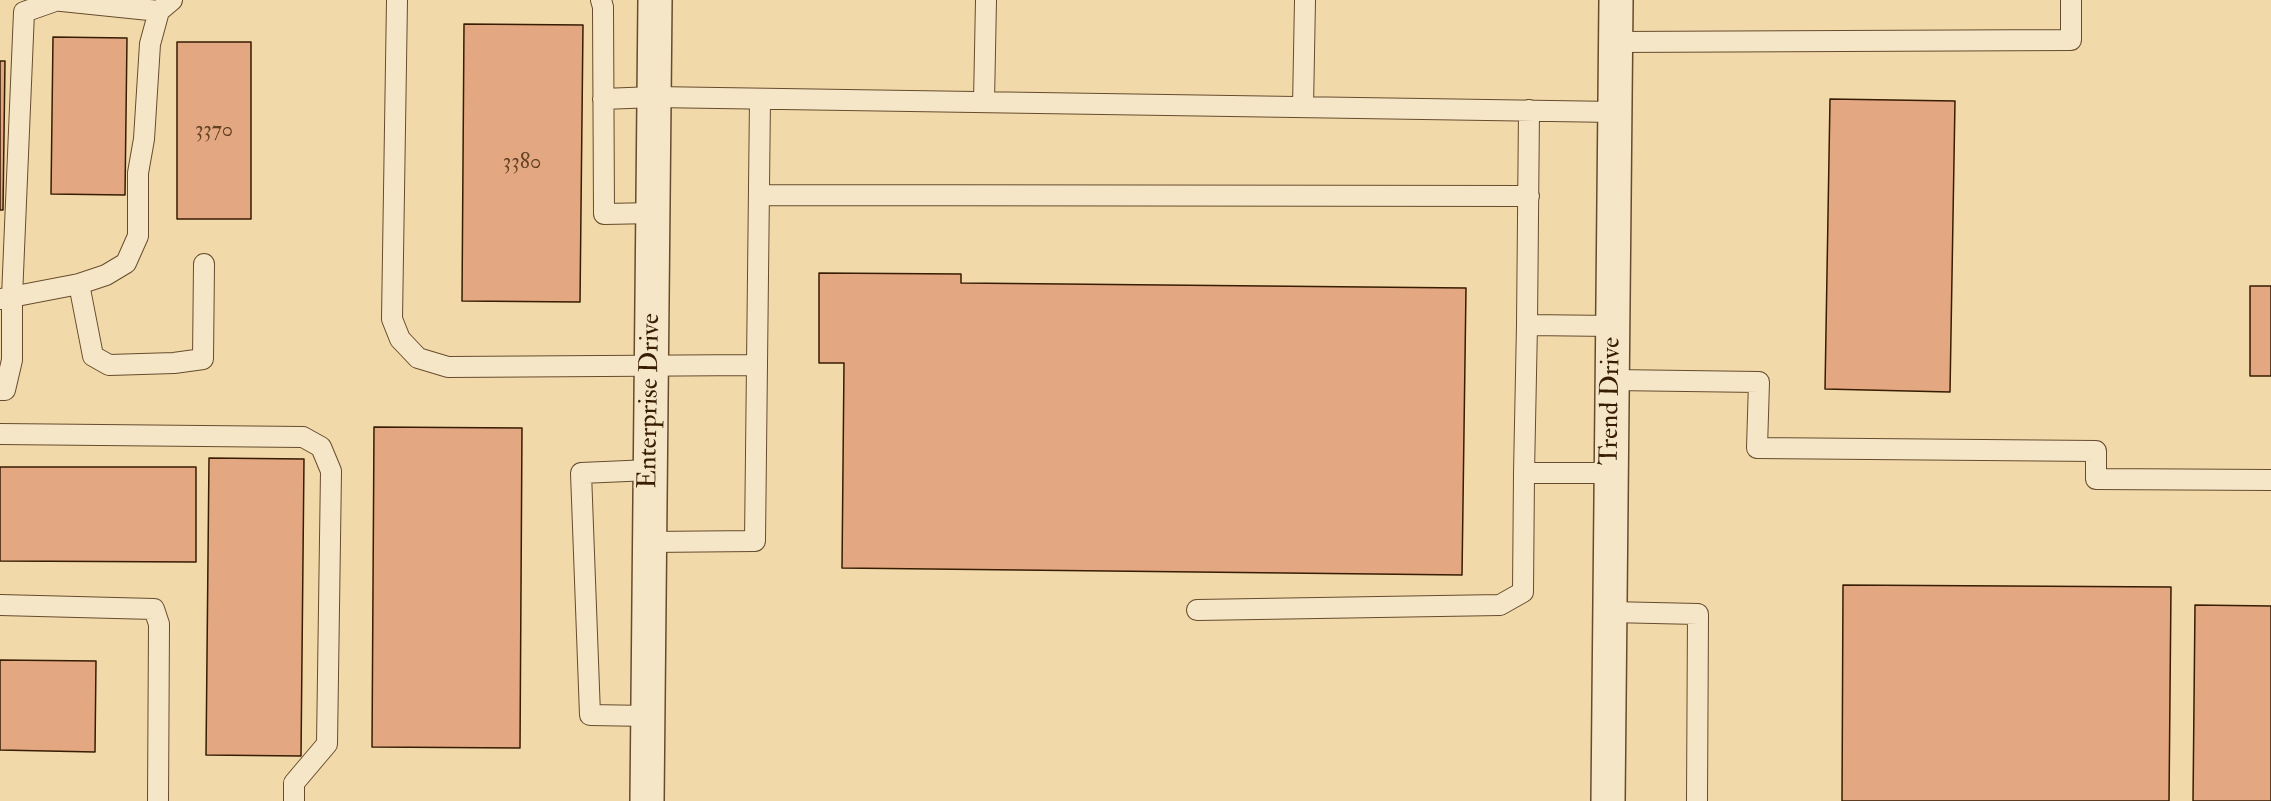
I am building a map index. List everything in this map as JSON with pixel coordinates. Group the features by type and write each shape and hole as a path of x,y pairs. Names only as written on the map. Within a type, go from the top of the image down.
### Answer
{"street":[{"name":"Enterprise Drive","path":"647,801 655,0"},
{"name":"Trend Drive","path":"1608,801 1616,0"}],"lane":[{"path":"0,390 5,390 12,360 6,298 24,12 56,0 166,5 150,44 144,139 138,173 138,236 126,263 106,275 79,284 6,298"},
{"path":"397,0 392,319 400,339 418,358 448,367 756,365"},
{"path":"601,0 604,214 654,213"},
{"path":"984,102 986,0"},
{"path":"1303,107 1305,0"},
{"path":"1616,42 2071,40 2071,0"},
{"path":"603,99 654,97 1615,112"},
{"path":"649,542 755,541 760,99"},
{"path":"1197,610 1500,605 1522,592 1529,110"},
{"path":"759,195 1529,196"},
{"path":"79,284 93,356 109,365 174,363 203,359 204,264"},
{"path":"1527,325 1613,326"},
{"path":"1613,380 1759,382 1757,448 2096,451 2096,479 2271,480"},
{"path":"0,434 303,437 321,447 331,471 327,744 294,783 294,801"},
{"path":"648,716 590,715 581,473 650,470"},
{"path":"1524,473 1611,473"},
{"path":"0,605 154,609 159,624 158,801"},
{"path":"1610,612 1698,614 1697,801"}],"building":[{"path":"464,24 583,25 580,302 462,301"},
{"path":"53,37 127,38 125,195 51,194"},
{"path":"177,42 251,42 251,219 177,219"},
{"path":"0,61 5,61 3,210 0,210"},
{"path":"1830,99 1955,101 1950,392 1825,389"},
{"path":"819,273 961,274 961,283 1466,288 1462,575 842,568 844,363 819,363"},
{"path":"2250,286 2271,286 2271,376 2250,376"},
{"path":"374,427 522,428 520,748 372,747"},
{"path":"209,458 304,459 301,756 206,755"},
{"path":"0,467 196,467 196,562 0,561"},
{"path":"1843,585 2171,587 2169,801 1842,801"},
{"path":"2195,605 2271,606 2271,801 2193,801"},
{"path":"0,660 96,661 95,752 0,750"}]}
